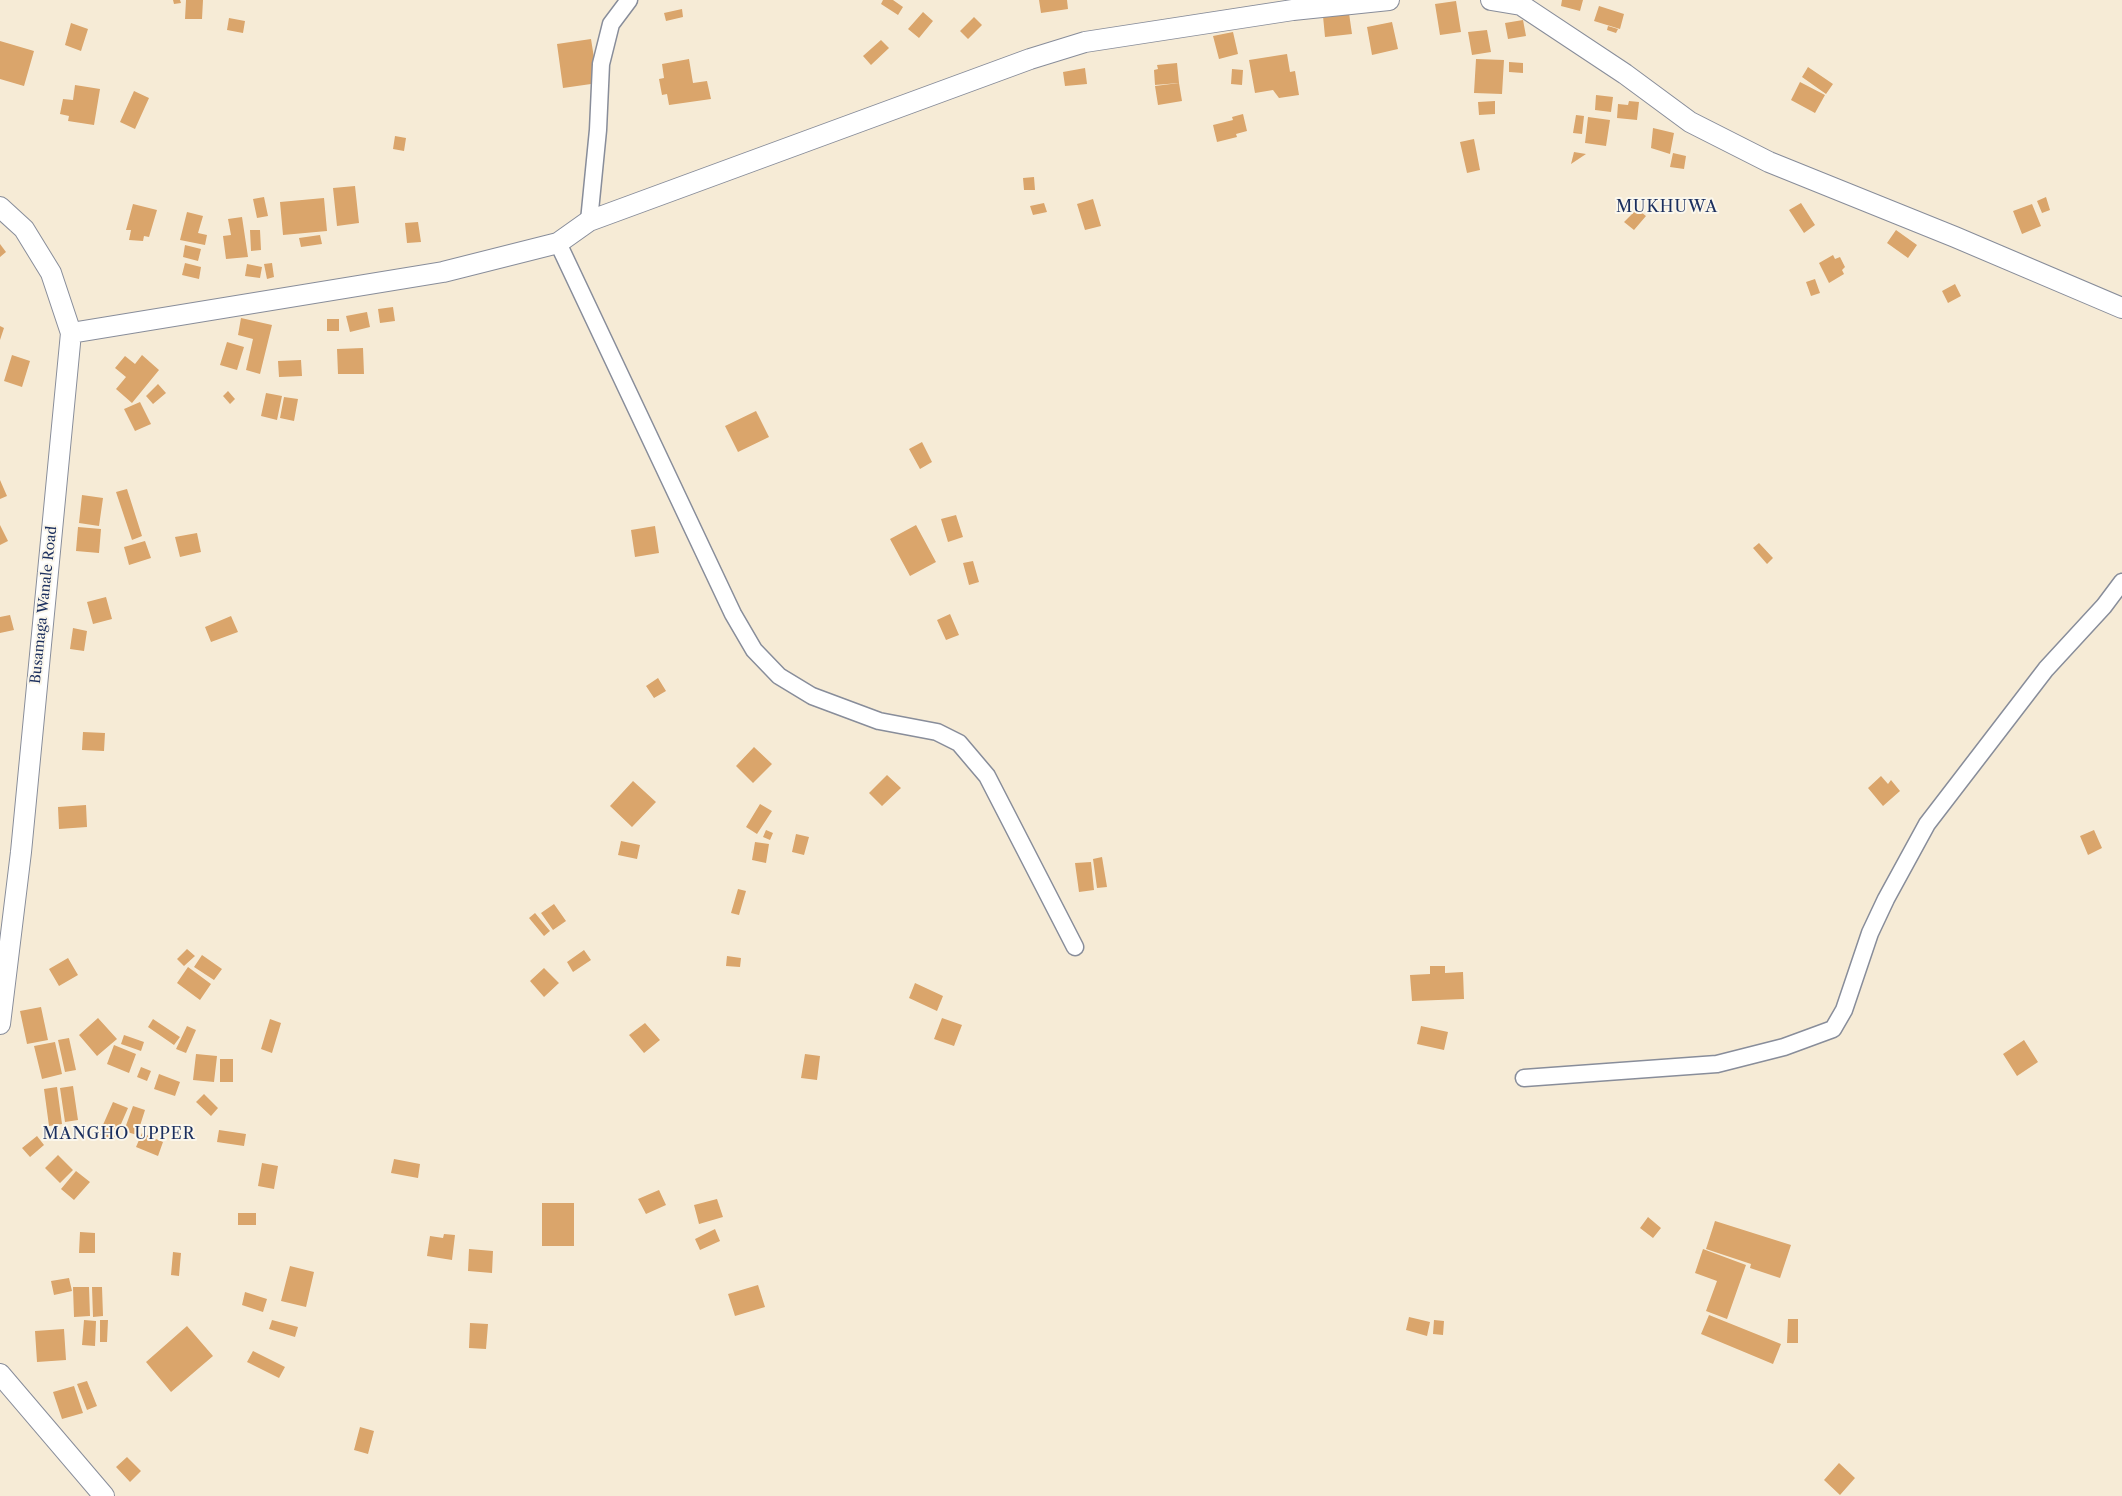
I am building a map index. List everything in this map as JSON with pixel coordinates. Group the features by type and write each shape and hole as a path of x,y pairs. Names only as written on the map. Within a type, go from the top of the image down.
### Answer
{"street":[{"path":"589,221 598,130 601,64 611,24 629,0"},
{"path":"71,333 443,272 558,244 589,221 1030,59 1085,42 1293,10 1389,0"},
{"path":"1491,0 1521,3 1625,74 1690,122 1769,162 1955,237 2122,308"},
{"name":"Busamaga Wanale Road","path":"0,207 24,229 51,273 71,333 22,842 0,1024"},
{"path":"558,244 733,614 754,650 779,676 812,696 879,720 937,732 959,743 987,776 1075,947"},
{"path":"1524,1078 1717,1064 1784,1047 1833,1029 1844,1010 1870,933 1886,898 1927,824 2046,669 2104,606 2122,582"},
{"path":"0,1374 104,1496"}],"building":[{"path":"173,0 180,0 181,3 174,4"},
{"path":"186,0 203,0 202,19 185,19"},
{"path":"883,0 893,0 903,7 898,15 881,4"},
{"path":"1039,0 1067,0 1068,9 1041,13"},
{"path":"1562,0 1583,0 1580,11 1561,6"},
{"path":"1456,1 1461,32 1440,35 1435,4"},
{"path":"1599,6 1624,14 1620,29 1594,21"},
{"path":"682,9 683,17 666,21 664,13"},
{"path":"923,12 933,21 919,38 908,29"},
{"path":"1349,13 1352,34 1325,37 1323,16"},
{"path":"974,17 982,25 968,39 960,31"},
{"path":"229,18 245,21 243,33 227,30"},
{"path":"1523,20 1526,36 1508,39 1505,23"},
{"path":"1392,22 1398,49 1372,55 1367,27"},
{"path":"71,23 88,29 81,51 65,45"},
{"path":"1608,26 1618,29 1616,33 1607,30"},
{"path":"1487,30 1491,52 1472,55 1468,32"},
{"path":"1233,32 1238,54 1219,59 1213,36"},
{"path":"591,39 598,83 563,88 557,44"},
{"path":"881,40 889,48 871,65 863,56"},
{"path":"0,41 34,51 24,86 0,79"},
{"path":"1287,54 1290,72 1295,71 1299,95 1279,98 1273,90 1255,93 1249,60"},
{"path":"689,59 693,83 707,81 711,99 669,105 667,94 662,95 659,79 664,78 662,64"},
{"path":"1476,59 1504,60 1502,94 1474,93"},
{"path":"1509,62 1523,63 1523,73 1509,72"},
{"path":"1177,63 1179,83 1155,85 1154,70 1158,69 1157,65"},
{"path":"1808,67 1833,84 1826,94 1802,77"},
{"path":"1085,68 1087,84 1065,86 1063,72"},
{"path":"1232,69 1243,70 1242,85 1231,84"},
{"path":"1800,82 1825,95 1815,113 1791,100"},
{"path":"1179,83 1182,101 1158,105 1155,86"},
{"path":"75,85 100,89 94,125 68,121 69,116 60,114 63,99 73,100"},
{"path":"134,91 149,98 135,129 120,122"},
{"path":"1596,95 1613,97 1611,112 1595,110"},
{"path":"1495,101 1495,114 1479,115 1478,102"},
{"path":"1629,101 1639,102 1637,120 1617,118 1618,104 1628,105"},
{"path":"1243,114 1247,131 1236,134 1237,137 1217,142 1213,125 1233,120 1232,117"},
{"path":"1576,115 1584,116 1582,134 1573,133"},
{"path":"1588,117 1610,120 1606,146 1585,143"},
{"path":"1653,128 1674,133 1670,154 1651,148"},
{"path":"395,136 406,138 404,151 393,149"},
{"path":"1474,139 1480,170 1467,173 1460,142"},
{"path":"1574,152 1586,154 1571,164"},
{"path":"1673,153 1686,156 1684,169 1670,167"},
{"path":"1034,177 1035,190 1024,190 1023,178"},
{"path":"355,186 359,223 337,226 333,188"},
{"path":"264,197 268,216 257,218 253,199"},
{"path":"2046,197 2050,210 2042,213 2037,201"},
{"path":"324,198 327,231 283,235 280,202"},
{"path":"1093,199 1101,226 1085,230 1077,204"},
{"path":"1044,203 1047,212 1033,215 1030,206"},
{"path":"1801,203 1815,225 1804,233 1789,210"},
{"path":"133,204 157,210 149,237 144,236 143,241 129,240 131,230 126,230"},
{"path":"2032,204 2041,226 2022,234 2013,211"},
{"path":"1637,209 1646,216 1634,230 1624,222"},
{"path":"187,212 203,216 198,233 207,235 205,245 180,240"},
{"path":"242,217 248,257 226,259 223,236 231,235 228,219"},
{"path":"418,222 421,242 407,243 405,223"},
{"path":"250,230 260,230 261,250 251,251"},
{"path":"1896,230 1917,245 1908,258 1887,243"},
{"path":"320,235 322,244 301,247 299,238"},
{"path":"0,244 6,252 0,257"},
{"path":"185,245 201,249 198,261 183,257"},
{"path":"1833,255 1835,259 1840,257 1845,267 1842,270 1844,274 1829,283 1819,263"},
{"path":"185,263 201,267 199,279 182,275"},
{"path":"272,263 274,277 267,279 264,264"},
{"path":"247,264 262,267 260,278 245,276"},
{"path":"1815,279 1820,293 1811,296 1806,282"},
{"path":"1955,284 1961,296 1948,303 1942,291"},
{"path":"393,307 395,321 380,323 378,309"},
{"path":"367,312 370,327 350,332 346,316"},
{"path":"241,318 272,325 260,374 246,370 253,339 238,335"},
{"path":"327,319 339,319 339,331 327,331"},
{"path":"0,326 4,328 0,340"},
{"path":"227,342 244,347 237,370 220,365"},
{"path":"363,348 364,374 338,374 337,349"},
{"path":"12,355 30,361 22,387 4,381"},
{"path":"142,355 159,370 132,403 116,389 126,377 115,368 125,356 135,364"},
{"path":"301,360 302,376 279,377 278,361"},
{"path":"158,384 166,393 153,404 146,396"},
{"path":"228,391 235,399 230,404 223,396"},
{"path":"266,393 282,396 277,420 261,416"},
{"path":"284,397 298,399 294,421 280,418"},
{"path":"140,402 151,424 135,431 124,409"},
{"path":"756,411 769,437 738,452 725,426"},
{"path":"922,442 932,462 920,469 909,449"},
{"path":"0,480 7,496 0,499"},
{"path":"127,489 142,536 132,540 116,492"},
{"path":"82,495 103,498 99,526 79,523"},
{"path":"956,515 963,537 948,542 941,519"},
{"path":"0,525 8,541 0,545"},
{"path":"916,525 936,562 910,576 890,539"},
{"path":"655,526 659,553 635,557 631,530"},
{"path":"78,527 101,529 99,553 76,551"},
{"path":"197,533 201,552 180,557 175,537"},
{"path":"145,541 151,558 129,565 124,547"},
{"path":"1759,543 1773,558 1767,564 1753,548"},
{"path":"973,561 979,582 969,585 963,563"},
{"path":"106,597 112,619 93,624 87,602"},
{"path":"950,614 959,635 946,640 937,620"},
{"path":"10,615 14,630 0,633 0,617"},
{"path":"231,616 238,632 211,642 205,627"},
{"path":"73,628 87,631 84,651 70,649"},
{"path":"658,678 666,691 654,698 646,686"},
{"path":"83,732 105,733 104,751 82,750"},
{"path":"754,747 772,764 753,783 736,766"},
{"path":"887,775 901,788 882,806 869,793"},
{"path":"1881,776 1888,784 1891,780 1900,791 1883,806 1868,788"},
{"path":"633,781 656,802 632,827 610,806"},
{"path":"760,804 772,811 757,834 746,827"},
{"path":"86,805 87,827 59,829 58,807"},
{"path":"766,830 773,833 770,840 763,837"},
{"path":"2094,830 2102,848 2088,855 2080,836"},
{"path":"796,834 809,837 804,855 792,852"},
{"path":"621,841 640,845 637,859 618,855"},
{"path":"755,842 769,844 766,863 752,860"},
{"path":"1102,857 1107,887 1097,888 1093,859"},
{"path":"1091,862 1094,890 1079,892 1075,863"},
{"path":"738,889 746,891 739,915 731,913"},
{"path":"554,904 566,921 553,930 541,913"},
{"path":"535,913 550,931 544,936 529,918"},
{"path":"187,949 195,956 184,966 177,959"},
{"path":"584,950 591,960 573,972 567,962"},
{"path":"202,955 222,969 214,980 194,967"},
{"path":"727,956 741,958 740,967 726,966"},
{"path":"68,958 78,975 59,986 49,969"},
{"path":"1430,966 1445,966 1445,973 1463,972 1464,999 1412,1001 1410,975 1430,974"},
{"path":"188,967 211,984 200,1000 177,983"},
{"path":"544,968 559,983 544,997 530,981"},
{"path":"915,983 943,996 937,1011 909,998"},
{"path":"41,1007 48,1040 27,1044 20,1011"},
{"path":"98,1018 117,1039 97,1056 79,1035"},
{"path":"942,1018 962,1025 954,1046 934,1039"},
{"path":"153,1019 180,1037 174,1045 148,1027"},
{"path":"270,1019 281,1023 272,1053 261,1049"},
{"path":"645,1023 660,1040 644,1053 629,1035"},
{"path":"187,1026 196,1030 186,1053 176,1049"},
{"path":"1421,1026 1448,1032 1444,1050 1417,1044"},
{"path":"124,1035 144,1042 141,1051 121,1044"},
{"path":"69,1038 76,1070 65,1072 58,1040"},
{"path":"2024,1040 2038,1062 2017,1076 2003,1054"},
{"path":"55,1042 62,1074 42,1079 34,1046"},
{"path":"114,1045 136,1054 129,1073 107,1064"},
{"path":"196,1054 217,1056 214,1082 193,1080"},
{"path":"805,1054 820,1056 817,1080 801,1078"},
{"path":"220,1059 233,1059 233,1082 220,1082"},
{"path":"141,1067 151,1071 147,1081 137,1077"},
{"path":"159,1074 180,1082 175,1096 154,1089"},
{"path":"73,1086 78,1120 65,1122 60,1088"},
{"path":"57,1087 62,1124 49,1126 44,1089"},
{"path":"204,1094 218,1108 211,1116 196,1102"},
{"path":"113,1102 128,1108 114,1140 99,1134"},
{"path":"133,1106 145,1110 137,1135 124,1131"},
{"path":"219,1130 246,1134 244,1146 217,1142"},
{"path":"142,1133 163,1142 158,1156 136,1147"},
{"path":"37,1136 44,1145 30,1157 22,1148"},
{"path":"58,1155 73,1170 60,1183 45,1168"},
{"path":"394,1159 420,1164 418,1178 391,1173"},
{"path":"262,1163 278,1166 274,1189 258,1186"},
{"path":"76,1171 90,1182 74,1200 61,1189"},
{"path":"659,1190 666,1205 646,1214 638,1199"},
{"path":"717,1199 723,1217 699,1224 694,1205"},
{"path":"542,1203 574,1203 574,1246 542,1246"},
{"path":"238,1213 256,1213 256,1225 238,1225"},
{"path":"1648,1217 1661,1228 1653,1238 1640,1228"},
{"path":"1715,1221 1791,1245 1780,1278 1750,1268 1751,1264 1706,1249"},
{"path":"715,1229 720,1241 700,1250 695,1239"},
{"path":"80,1232 95,1233 95,1253 79,1253"},
{"path":"444,1234 455,1235 452,1260 427,1256 430,1236 443,1238"},
{"path":"469,1249 493,1251 492,1273 468,1271"},
{"path":"1703,1249 1746,1265 1727,1319 1706,1311 1717,1281 1695,1273"},
{"path":"173,1252 181,1253 179,1276 171,1275"},
{"path":"290,1266 314,1272 306,1307 281,1301"},
{"path":"69,1278 72,1291 54,1295 51,1281"},
{"path":"758,1285 765,1307 735,1316 728,1294"},
{"path":"73,1287 89,1287 90,1316 74,1317"},
{"path":"92,1287 102,1287 103,1316 93,1317"},
{"path":"245,1292 267,1299 263,1312 242,1305"},
{"path":"1709,1315 1781,1344 1773,1364 1701,1334"},
{"path":"1409,1317 1430,1322 1427,1336 1406,1330"},
{"path":"1788,1319 1798,1319 1798,1343 1787,1343"},
{"path":"84,1320 96,1321 95,1346 82,1345"},
{"path":"100,1320 108,1320 107,1342 100,1342"},
{"path":"272,1320 298,1327 295,1337 269,1329"},
{"path":"1434,1320 1444,1321 1443,1335 1433,1334"},
{"path":"470,1323 488,1324 486,1349 469,1348"},
{"path":"187,1326 213,1356 171,1392 146,1362"},
{"path":"64,1329 66,1360 37,1362 35,1331"},
{"path":"253,1351 285,1367 279,1378 247,1362"},
{"path":"87,1381 97,1406 87,1410 77,1384"},
{"path":"74,1386 83,1413 62,1419 53,1392"},
{"path":"360,1427 374,1431 368,1454 354,1450"},
{"path":"127,1457 141,1471 130,1482 116,1467"},
{"path":"1839,1463 1855,1478 1840,1495 1824,1480"}],"district":[{"name":"MUKHUWA","path":"1667,207"},
{"name":"MANGHO UPPER","path":"119,1134"}]}
